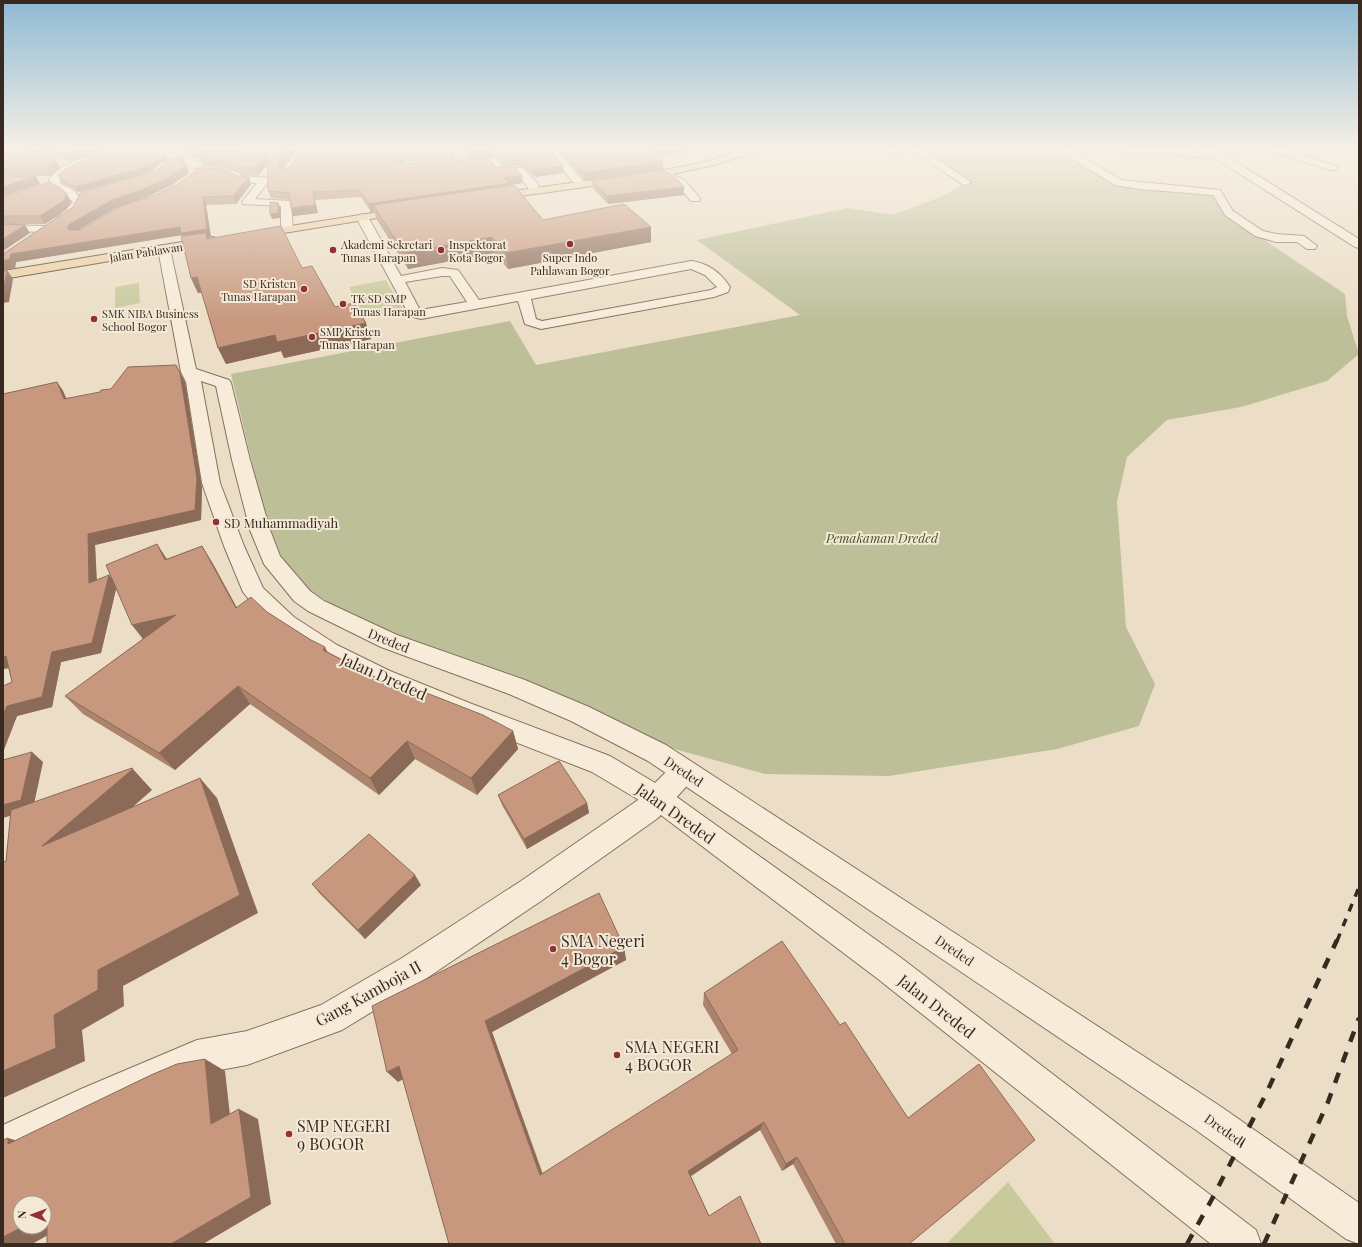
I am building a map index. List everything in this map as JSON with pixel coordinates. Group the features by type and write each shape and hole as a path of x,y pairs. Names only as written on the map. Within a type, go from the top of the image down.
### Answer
{"main road":[{"path":"243,236 418,208"},
{"name":"Jalan Pahlawan","path":"3,275 222,239"}],"street":[{"path":"28,241 72,212 78,205"},
{"path":"286,205 287,229"},
{"path":"1224,205 1229,213 1259,234 1276,238 1300,238 1311,246"},
{"path":"1298,205 1359,244"},
{"path":"362,217 417,314 427,314 691,265 701,267 711,274 724,287 714,293 541,325 530,321 524,296"},
{"path":"3,228 47,229"},
{"path":"164,249 189,372"},
{"path":"397,280 442,272 454,273 475,305"},
{"name":"Dreded","path":"189,372 223,383 240,460 260,530 271,559 302,596 316,606 389,641 517,687 580,714 657,753 1208,1118 1359,1226"},
{"name":"Jalan Dreded","path":"189,372 194,382 211,483 234,546 254,592 286,623 329,651 382,677 463,711 601,764 658,798 889,968 1242,1244"},
{"path":"204,442 235,435"},
{"name":"Gang Kamboja II","path":"3,1144 93,1101 197,1057 247,1048 330,1018 413,969 531,891 648,809 684,771"}],"green space":[{"name":"Pemakaman Dreded","path":"919,205 1228,205 1235,215 1263,239 1345,294 1347,316 1359,354 1327,381 1241,407 1167,420 1127,457 1117,502 1126,627 1155,684 1139,726 1057,749 889,776 765,774 671,748 362,623 309,590 272,547 231,374 510,321 536,365 800,315 697,240 847,208 893,215"},
{"path":"386,280 403,310 364,318 349,287"},
{"path":"139,283 140,303 115,308 115,287"},
{"path":"1008,1182 1055,1244 946,1244"}],"building":[{"path":"3,205 57,205 40,216 3,216"},
{"path":"74,205 103,205 70,224 67,228 70,230 79,230 125,205 204,205 207,229 181,233 180,227 11,254 10,259 3,261 3,254"},
{"path":"270,205 278,205 278,213 270,214"},
{"path":"291,205 313,205 291,208"},
{"path":"373,205 531,205 543,220 618,205 625,205 651,227 506,253 492,237 404,253"},
{"path":"3,224 25,225 3,239"},
{"path":"281,226 302,268 312,266 335,307 354,303 366,323 277,342 275,335 218,348 197,277 191,278 181,236 206,233 207,239"},
{"path":"7,270 3,293 3,271"},
{"path":"176,365 180,373 197,478 195,510 88,534 89,583 109,575 92,643 52,652 42,697 7,706 3,715 3,686 12,682 6,656 3,657 3,394 57,382 64,399 111,389 128,367"},
{"path":"157,544 165,560 202,546 236,608 251,597 267,612 311,640 325,647 323,650 417,699 424,692 483,715 513,731 471,778 407,741 370,778 238,686 159,753 65,696 176,615 132,625 106,565"},
{"path":"32,752 21,800 3,805 3,760"},
{"path":"559,761 587,803 524,839 498,795"},
{"path":"132,768 133,769 42,846 200,778 240,895 98,970 98,990 54,1015 56,1048 3,1071 3,862 6,861 11,810"},
{"path":"369,834 415,875 358,930 312,884"},
{"path":"599,893 624,947 485,1021 540,1175 738,1050 704,993 782,941 840,1025 845,1022 908,1118 979,1064 1035,1140 909,1244 845,1244 797,1157 786,1164 764,1122 688,1171 709,1216 740,1196 761,1244 449,1244 399,1066 387,1072 372,1006"},
{"path":"205,1059 211,1124 239,1109 251,1197 171,1244 47,1244 47,1235 52,1235 52,1195 12,1195 12,1232 3,1237 3,1140 8,1138 8,1144 177,1064"}],"railway":[{"path":"1337,941 1359,887"},
{"path":"1187,1244 1266,1094 1337,940"},
{"path":"1264,1244 1328,1102 1359,1018"}],"place":[{"name":"Super Indo Pahlawan Bogor","path":"570,244"},
{"name":"Akademi Sekretari Tunas Harapan","path":"333,250"},
{"name":"Inspektorat Kota Bogor","path":"441,250"},
{"name":"SD Kristen Tunas Harapan","path":"304,289"},
{"name":"TK SD SMP Tunas Harapan","path":"343,304"},
{"name":"SMK NIBA Business School Bogor","path":"94,319"},
{"name":"SMP Kristen Tunas Harapan","path":"312,337"},
{"name":"SD Muhammadiyah","path":"216,522"},
{"name":"SMA Negeri 4 Bogor","path":"553,949"},
{"name":"SMA NEGERI 4 BOGOR","path":"617,1055"},
{"name":"SMP NEGERI 9 BOGOR","path":"289,1134"}]}
